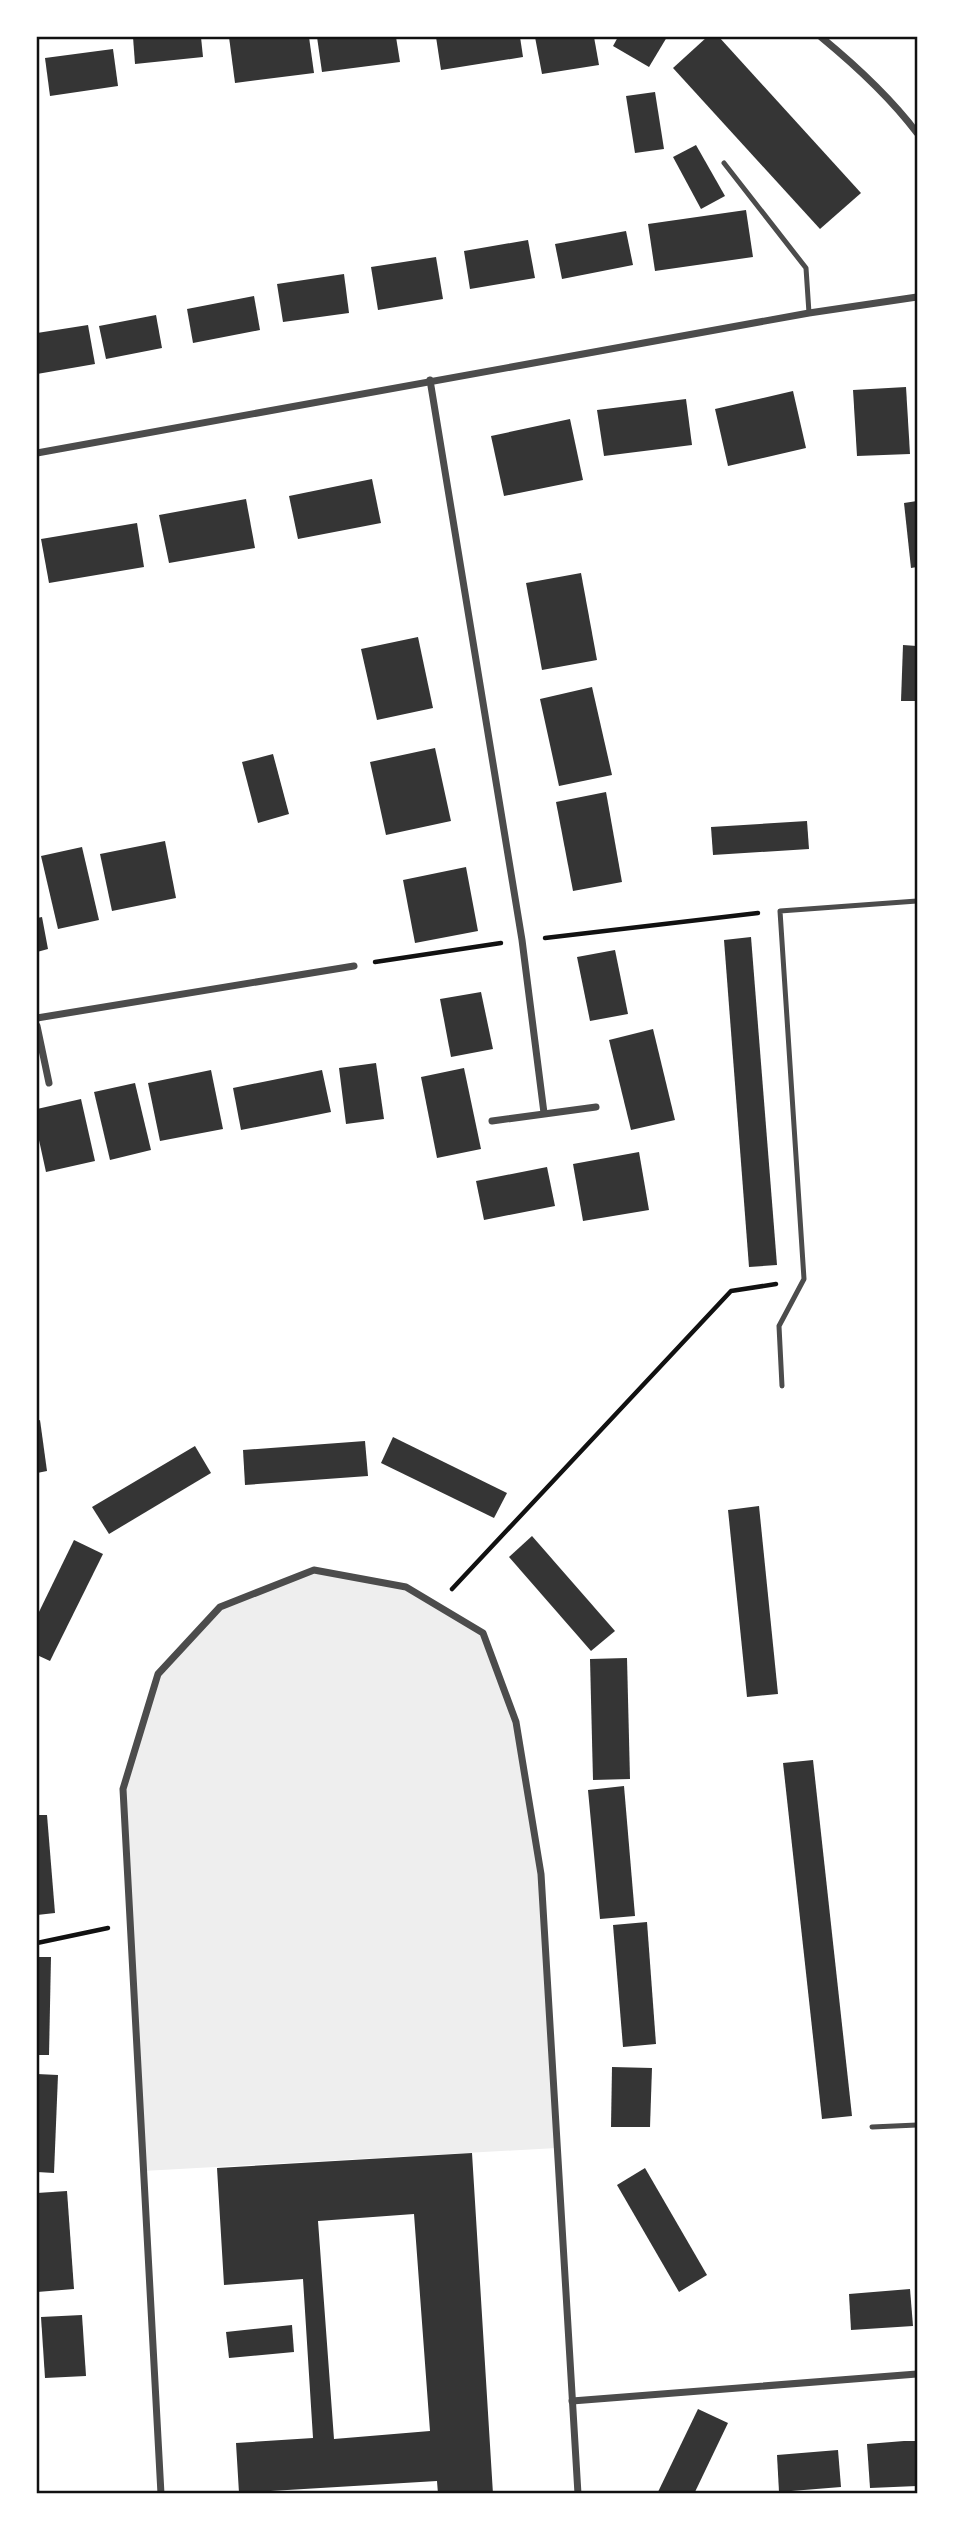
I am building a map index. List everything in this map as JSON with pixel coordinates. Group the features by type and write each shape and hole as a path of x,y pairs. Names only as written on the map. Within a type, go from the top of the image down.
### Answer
{"street":[{"path":"821,37 847,58 917,133"},
{"path":"37,453 430,380 809,313 917,297"},
{"path":"430,380 522,940 544,1113"},
{"path":"37,1018 354,966"},
{"path":"37,1026 49,1083"},
{"path":"492,1121 596,1107"},
{"path":"161,2494 123,1789 158,1674 220,1607 314,1570 406,1587 483,1633 516,1723 541,1874 578,2494"},
{"path":"572,2401 917,2374"}],"lane":[{"path":"724,163 806,268 809,313"},
{"path":"782,1386 779,1326 804,1279 780,911 917,901"},
{"path":"872,2127 917,2125"}],"path":[{"path":"354,966 522,940 703,917 780,911"},
{"path":"437,1605 731,1291 804,1279"},
{"path":"37,1943 129,1924"}],"shaded area":[{"path":"314,1570 406,1587 483,1633 516,1722 541,1874 557,2148 143,2171 123,1789 158,1674 220,1607"}],"building":[{"path":"133,37 201,37 203,57 135,64"},
{"path":"229,37 309,37 314,73 235,83"},
{"path":"317,37 396,37 400,62 322,72"},
{"path":"436,37 520,37 523,57 441,70"},
{"path":"535,37 594,37 599,65 542,74"},
{"path":"618,37 667,37 649,67 613,46"},
{"path":"707,37 719,37 861,193 820,229 673,68"},
{"path":"113,49 118,86 50,96 45,58"},
{"path":"655,92 664,149 635,153 626,96"},
{"path":"696,145 725,196 701,209 673,157"},
{"path":"746,210 753,257 655,271 648,224"},
{"path":"626,231 633,265 562,279 555,244"},
{"path":"528,240 535,278 470,289 464,251"},
{"path":"436,257 443,299 378,310 371,267"},
{"path":"344,274 349,313 283,322 277,284"},
{"path":"254,296 260,330 193,343 187,309"},
{"path":"156,315 162,348 106,359 99,326"},
{"path":"88,325 95,364 37,374 37,333"},
{"path":"906,387 910,454 857,456 853,390"},
{"path":"793,391 806,448 728,466 715,409"},
{"path":"686,399 692,445 604,456 597,410"},
{"path":"570,419 583,480 504,496 491,436"},
{"path":"372,479 381,523 298,539 289,496"},
{"path":"246,499 255,548 169,563 159,515"},
{"path":"917,501 917,567 911,568 904,503"},
{"path":"137,523 144,567 49,583 41,539"},
{"path":"581,573 597,660 542,670 526,583"},
{"path":"418,637 433,708 377,720 361,649"},
{"path":"903,645 917,646 917,701 901,701"},
{"path":"592,687 612,775 559,786 540,699"},
{"path":"435,748 451,821 386,835 370,762"},
{"path":"273,754 289,814 258,823 242,762"},
{"path":"606,792 622,882 573,891 556,802"},
{"path":"807,821 809,849 713,855 711,827"},
{"path":"165,841 176,898 112,911 100,854"},
{"path":"82,847 99,920 58,929 41,856"},
{"path":"466,867 478,931 415,943 403,880"},
{"path":"42,917 48,949 37,952 37,918"},
{"path":"751,937 777,1265 749,1267 724,940"},
{"path":"615,950 628,1014 590,1021 577,957"},
{"path":"481,992 493,1049 451,1057 440,999"},
{"path":"653,1029 675,1120 631,1130 609,1040"},
{"path":"376,1063 384,1119 346,1124 339,1068"},
{"path":"464,1068 481,1149 437,1158 421,1077"},
{"path":"211,1070 223,1129 160,1141 148,1083"},
{"path":"322,1070 331,1112 241,1130 233,1088"},
{"path":"135,1083 151,1150 110,1160 94,1092"},
{"path":"81,1099 95,1161 46,1172 37,1131 37,1109"},
{"path":"639,1152 649,1210 583,1221 573,1164"},
{"path":"547,1167 555,1206 484,1220 476,1181"},
{"path":"40,1420 47,1471 37,1473 37,1421"},
{"path":"393,1437 507,1493 494,1518 381,1463"},
{"path":"365,1441 368,1476 245,1485 243,1450"},
{"path":"195,1446 211,1473 109,1534 92,1507"},
{"path":"759,1506 778,1694 747,1697 728,1510"},
{"path":"532,1536 615,1631 591,1651 509,1557"},
{"path":"74,1540 103,1554 50,1661 37,1655 37,1616"},
{"path":"627,1658 630,1779 593,1780 590,1659"},
{"path":"813,1760 852,2116 822,2119 783,1763"},
{"path":"624,1786 635,1916 600,1919 588,1790"},
{"path":"37,1815 47,1815 55,1913 37,1915"},
{"path":"647,1922 656,2044 623,2047 613,1925"},
{"path":"37,1957 51,1957 49,2055 37,2055"},
{"path":"612,2067 652,2068 650,2127 611,2127"},
{"path":"37,2074 58,2075 54,2173 37,2172"},
{"path":"472,2153 493,2494 438,2494 437,2481 239,2493 236,2443 313,2438 303,2279 224,2285 217,2168","holes":["414,2214 430,2431 334,2439 318,2221"]},
{"path":"645,2168 707,2275 679,2292 617,2185"},
{"path":"67,2191 74,2289 37,2292 37,2193"},
{"path":"910,2289 913,2326 851,2330 849,2294"},
{"path":"82,2315 86,2376 45,2378 41,2317"},
{"path":"292,2325 294,2352 229,2358 226,2332"},
{"path":"698,2409 728,2423 694,2494 657,2494"},
{"path":"917,2441 917,2486 870,2488 867,2444"},
{"path":"838,2450 841,2487 779,2492 777,2455"}]}
